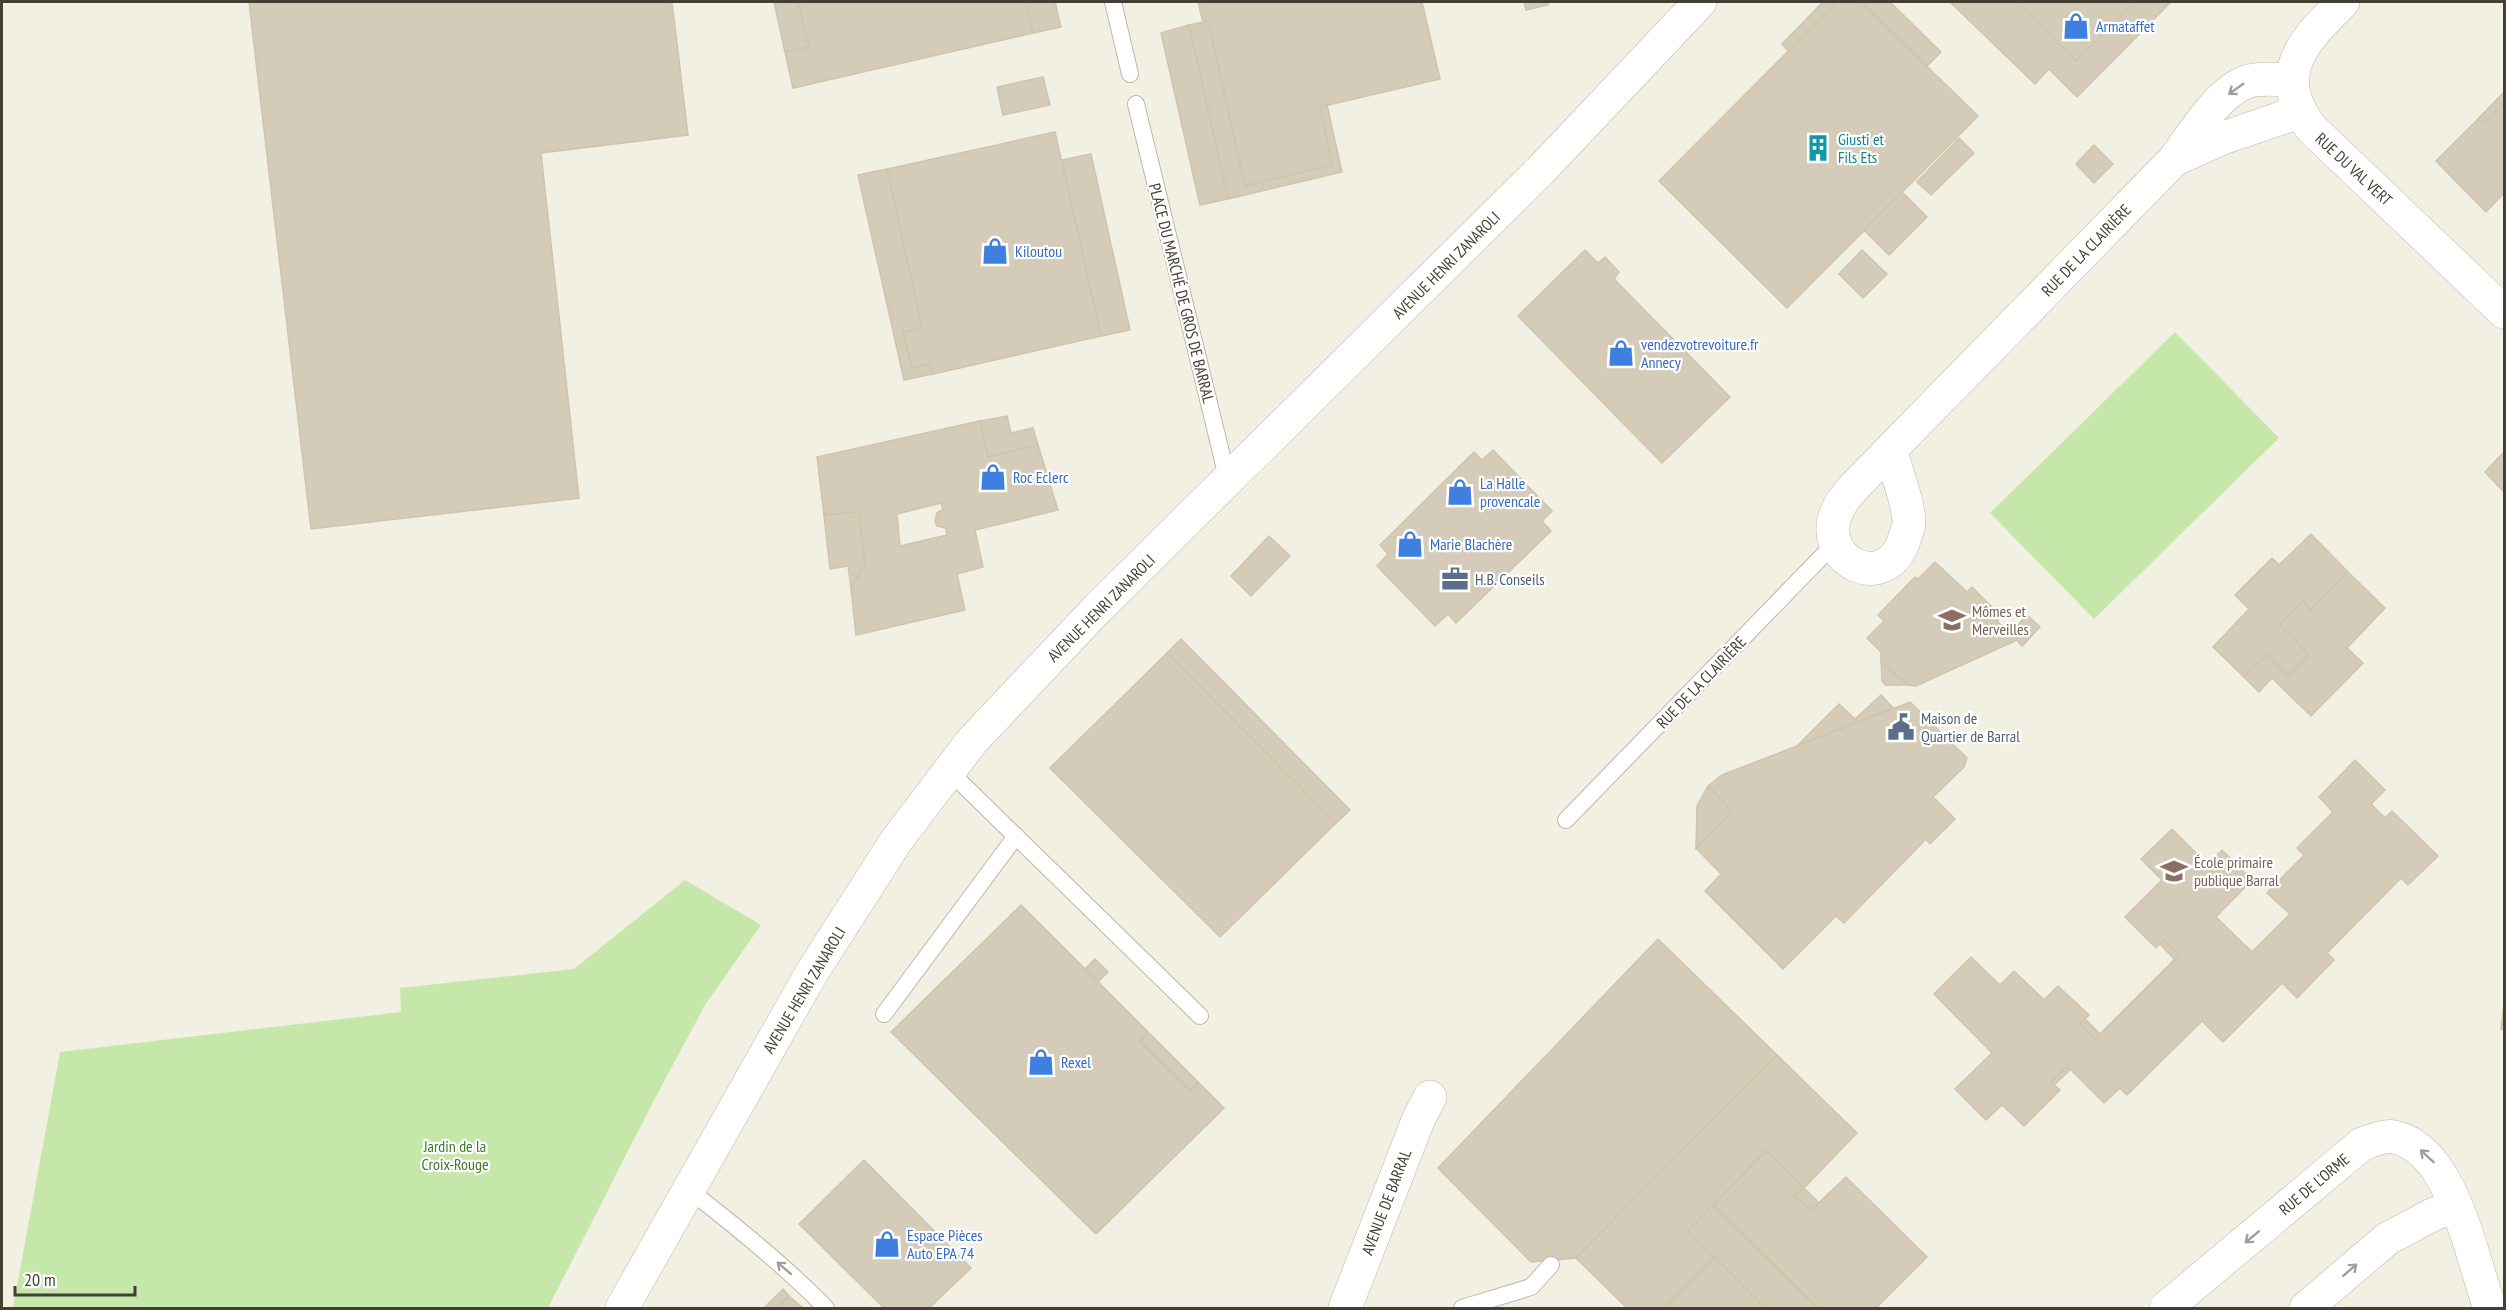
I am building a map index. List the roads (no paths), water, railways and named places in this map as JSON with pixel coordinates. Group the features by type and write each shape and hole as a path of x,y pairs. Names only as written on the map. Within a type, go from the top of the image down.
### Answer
{"street":[{"name":"AVENUE HENRI ZANAROLI","path":"622,1308 811,974 896,841 972,741 1099,607 1228,482 1540,171 1701,2"},
{"name":"RUE DU VAL VERT","path":"2343,2 2302,46 2292,80 2294,98 2299,112 2312,129 2505,312"},
{"name":"RUE DE LA CLAIRIÈRE","path":"1835,543 1833,532 1839,507 1853,488 2174,160 2205,118 2229,93 2247,82 2292,80"},
{"path":"2174,160 2223,138 2299,112"},
{"path":"1835,543 1846,561 1856,567 1884,566 1898,554 1909,524 1891,451"},
{"name":"AVENUE DE BARRAL","path":"1345,1308 1419,1118 1430,1097"},
{"name":"RUE DE L'ORME","path":"2169,1308 2362,1144 2392,1136 2415,1146 2433,1161 2448,1185 2490,1308"},
{"path":"2306,1308 2387,1239 2434,1214 2456,1206"}],"lane":[{"path":"1113,2 1130,74"},
{"name":"PLACE DU MARCHÉ DE GROS DE BARRAL","path":"1136,104 1228,482"},
{"name":"RUE DE LA CLAIRIÈRE","path":"1566,820 1835,543"},
{"path":"949,771 1200,1016"},
{"path":"884,1014 1016,836"},
{"path":"689,1190 743,1233 826,1308"},
{"path":"1462,1308 1531,1287 1551,1265"}],"place":[{"name":"Armataffet","path":"2076,26"},
{"name":"Giusti et Fils Ets","path":"1818,148"},
{"name":"Kiloutou","path":"995,251"},
{"name":"vendezvotrevoiture.fr Annecy","path":"1621,353"},
{"name":"Roc Eclerc","path":"993,477"},
{"name":"La Halle provencale","path":"1460,492"},
{"name":"Marie Blachère","path":"1410,544"},
{"name":"H.B. Conseils","path":"1455,579"},
{"name":"Mômes et Merveilles","path":"1952,620"},
{"name":"Maison de Quartier de Barral","path":"1901,727"},
{"name":"École primaire publique Barral","path":"2174,871"},
{"name":"Rexel","path":"1041,1062"},
{"name":"Espace Pièces Auto EPA 74","path":"887,1244"}],"park label":[{"name":"Jardin de la Croix-Rouge","path":"455,1155"}]}
